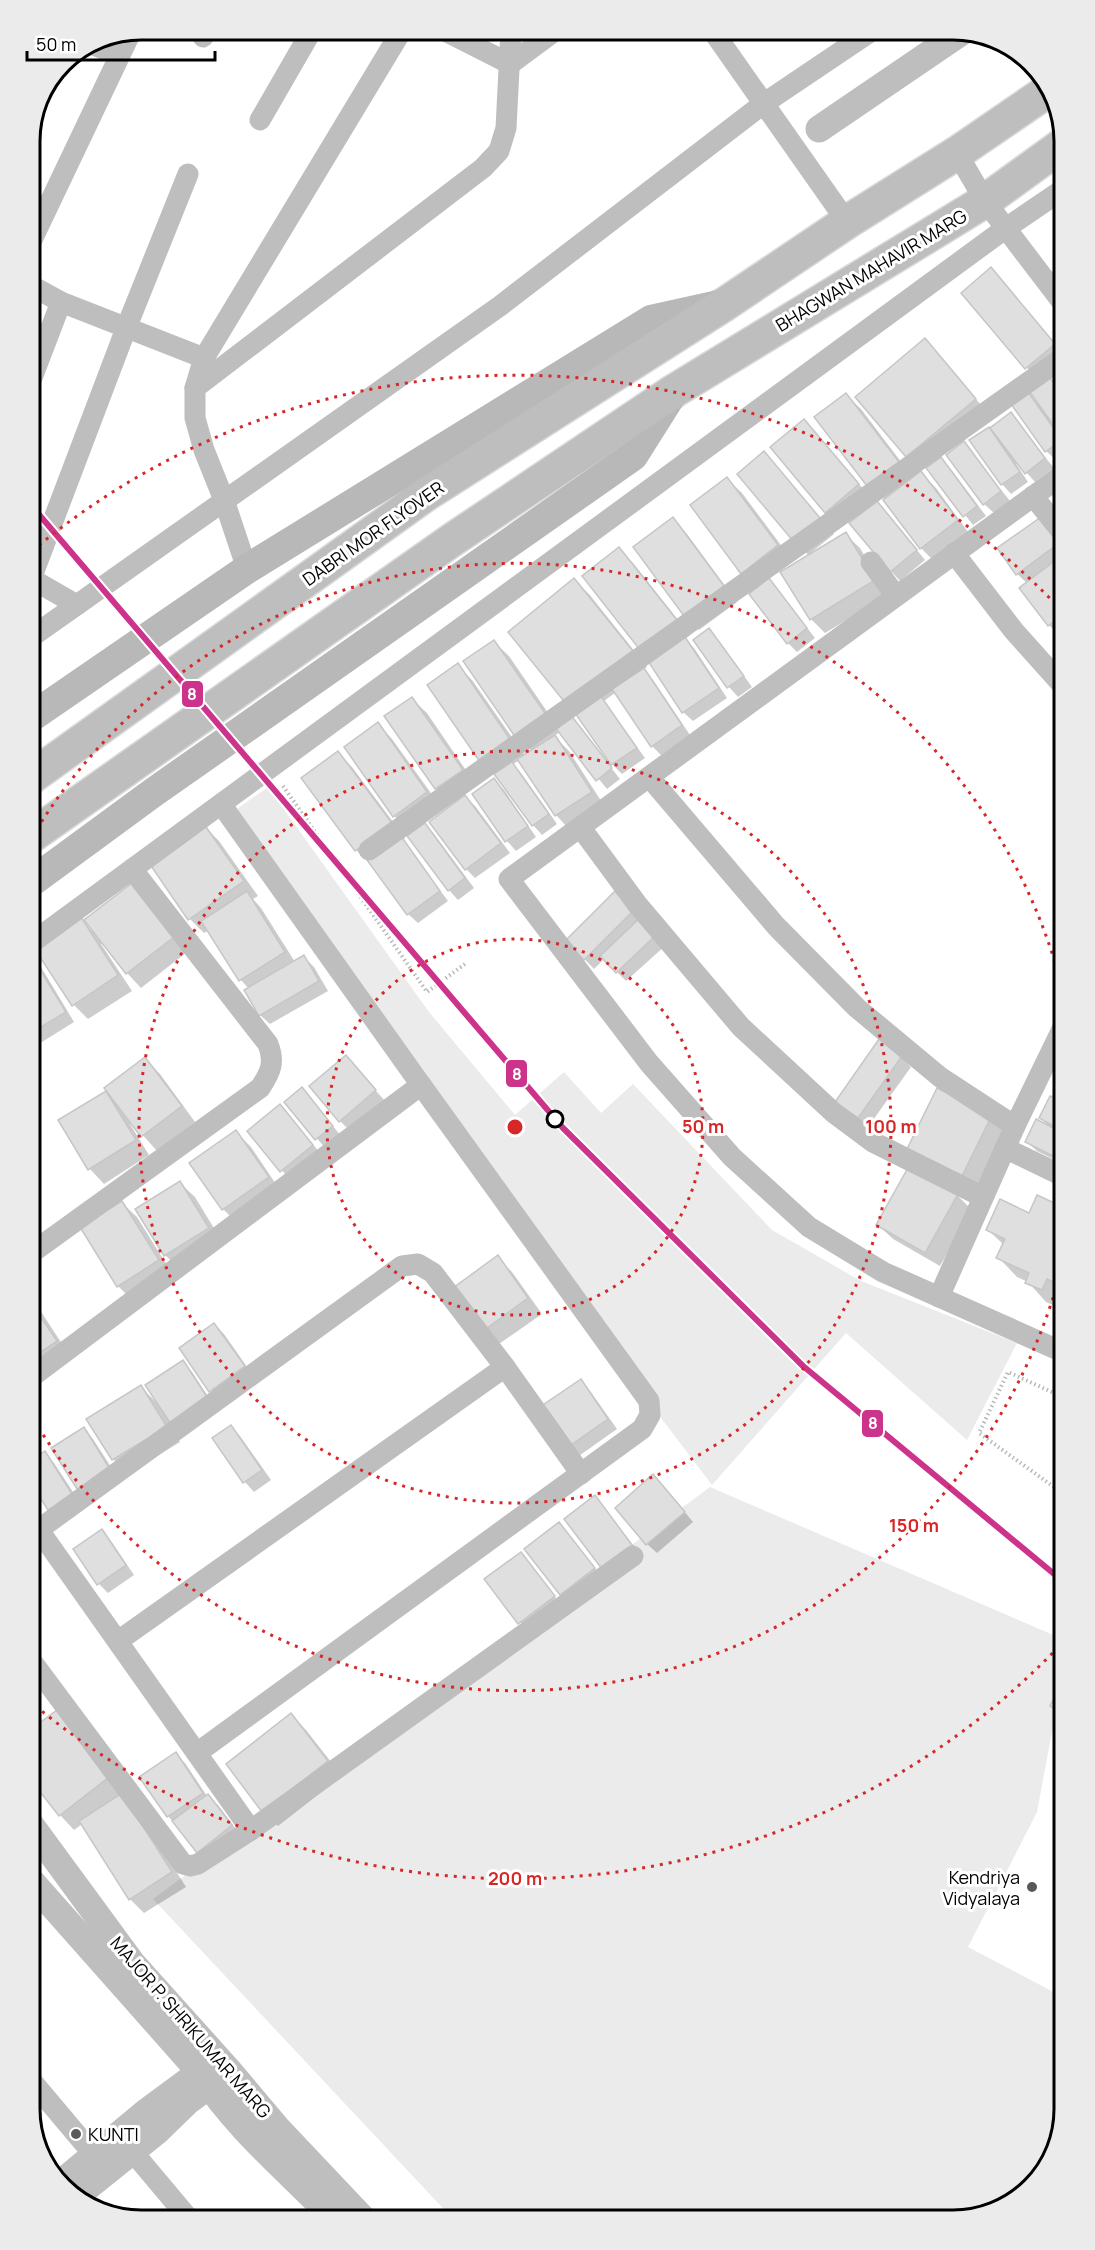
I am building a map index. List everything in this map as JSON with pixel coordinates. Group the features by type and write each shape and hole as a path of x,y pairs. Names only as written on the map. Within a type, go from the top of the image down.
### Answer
{"main road":[{"path":"41,711 247,568 651,320 725,303 957,153 1043,94"},
{"name":"BHAGWAN MAHAVIR MARG","path":"674,391 985,201 1054,151"},
{"name":"DABRI MOR FLYOVER","path":"41,770 425,495 725,303"},
{"path":"41,830 452,540 674,391"},
{"path":"41,875 173,778 633,456 674,391"}],"street":[{"path":"260,120 306,40"},
{"path":"247,568 225,500 204,450 195,418 195,388 204,358 396,40"},
{"path":"463,40 510,64"},
{"path":"195,388 483,168 499,151 506,128 511,40"},
{"path":"510,64 542,40"},
{"path":"719,41 847,222"},
{"path":"41,631 500,306 763,104 857,41"},
{"path":"41,221 125,42"},
{"path":"102,48 119,55"},
{"path":"957,153 985,201 1054,291"},
{"path":"41,553 127,326 188,174"},
{"path":"41,936 1006,228 1054,195"},
{"path":"41,291 61,302 204,358"},
{"path":"41,355 61,302"},
{"path":"369,850 1054,364"},
{"path":"1054,481 509,879 635,1045 732,1157 809,1227 883,1272 1054,1348"},
{"path":"1033,496 1054,522"},
{"path":"954,553 1014,631 1054,676"},
{"path":"871,562 896,596"},
{"path":"41,585 77,605"},
{"path":"650,778 776,926 857,1008 940,1077 1015,1126"},
{"path":"197,1753 642,1429 650,1415 649,1401 221,804"},
{"path":"581,828 637,904 741,1027 834,1113 873,1142 983,1197"},
{"path":"40,1240 260,1088 270,1073 272,1057 268,1044 132,869"},
{"path":"939,1297 1015,1126 1054,1046"},
{"path":"40,1370 421,1085"},
{"path":"1005,1148 1054,1172"},
{"path":"40,1520 402,1266 418,1264 433,1273 505,1367 580,1474"},
{"path":"118,1641 505,1367"},
{"path":"40,1533 251,1830"},
{"path":"40,1673 183,1864 190,1866 198,1864 251,1830 633,1556"},
{"name":"MAJOR P. SHRIKUMAR MARG","path":"40,1838 213,2071 255,2139 325,2209"},
{"name":"MAJOR P. SHRIKUMAR MARG","path":"40,1891 213,2071 277,2128 354,2209"},
{"path":"83,2191 156,2132 187,2102 213,2071"},
{"path":"68,2177 146,2112 213,2071"},
{"path":"40,2091 94,2156"},
{"path":"132,2151 181,2209"}],"path":[{"path":"270,768 427,992 465,964"},
{"path":"1054,1393 1008,1372 979,1433 1054,1487"}],"shaded area":[{"path":"268,787 429,1012 515,1115 564,1072 601,1113 633,1084 772,1230 861,1281 1017,1343 967,1440 846,1333 712,1485 620,1364 234,811"},
{"path":"710,1487 1054,1635 1054,1721 1037,1812 968,1947 1054,1992 1054,2121 1044,2153 1029,2175 1004,2196 973,2208 953,2210 444,2209 153,1899"}],"building":[{"path":"991,267 1054,345 1025,369 961,293"},
{"path":"925,338 976,399 906,457 855,397"},
{"path":"1049,376 1054,383 1054,426 1029,391"},
{"path":"1028,392 1054,429 1054,446 1045,452 1011,404"},
{"path":"846,393 899,462 867,486 814,417"},
{"path":"1011,412 1045,458 1025,474 990,428"},
{"path":"804,419 859,484 825,513 770,447"},
{"path":"989,427 1020,472 1001,485 969,440"},
{"path":"964,441 1001,491 983,505 946,455"},
{"path":"764,451 820,518 793,541 737,474"},
{"path":"941,457 977,506 963,517 926,468"},
{"path":"921,471 958,520 920,549 883,500"},
{"path":"727,477 778,545 741,574 690,505"},
{"path":"877,501 917,550 890,572 849,523"},
{"path":"673,517 724,586 684,616 633,547"},
{"path":"1041,517 1054,536 1054,547 1016,575 997,548"},
{"path":"846,532 875,580 810,620 780,572"},
{"path":"619,547 677,620 640,650 582,576"},
{"path":"1054,561 1054,621 1048,626 1019,588"},
{"path":"574,578 633,651 567,705 508,632"},
{"path":"769,578 807,628 787,644 749,594"},
{"path":"709,628 744,676 727,688 693,640"},
{"path":"685,637 719,688 682,713 648,661"},
{"path":"494,640 547,716 516,738 463,661"},
{"path":"458,663 511,741 480,762 427,685"},
{"path":"644,668 682,725 651,747 612,689"},
{"path":"600,695 637,748 611,765 575,713"},
{"path":"412,697 463,770 435,789 384,716"},
{"path":"570,714 612,768 596,781 554,726"},
{"path":"378,722 427,792 393,817 344,747"},
{"path":"555,735 592,792 555,816 517,759"},
{"path":"338,751 392,823 355,851 301,778"},
{"path":"512,762 549,814 532,826 494,774"},
{"path":"494,778 528,826 505,842 472,794"},
{"path":"465,795 501,843 465,870 429,822"},
{"path":"425,823 465,878 448,891 407,836"},
{"path":"204,824 244,881 188,920 149,863"},
{"path":"401,836 440,891 407,915 367,860"},
{"path":"132,883 174,937 126,974 84,920"},
{"path":"247,891 285,952 239,981 201,921"},
{"path":"615,891 634,910 584,960 565,941"},
{"path":"81,917 118,975 72,1006 41,958 41,944"},
{"path":"641,917 657,934 616,973 600,956"},
{"path":"304,955 319,981 259,1016 244,990"},
{"path":"41,971 66,1012 41,1027"},
{"path":"879,1039 902,1056 858,1118 835,1102"},
{"path":"346,1055 376,1090 339,1122 309,1086"},
{"path":"145,1057 182,1106 141,1137 104,1088"},
{"path":"302,1087 333,1126 315,1140 284,1102"},
{"path":"937,1088 992,1115 962,1176 907,1149"},
{"path":"106,1091 136,1140 88,1170 58,1120"},
{"path":"1050,1096 1054,1098 1054,1126 1039,1118"},
{"path":"280,1104 313,1145 280,1172 247,1131"},
{"path":"1036,1119 1054,1128 1054,1156 1025,1142"},
{"path":"236,1130 269,1177 222,1210 189,1163"},
{"path":"909,1166 958,1194 925,1253 876,1225"},
{"path":"180,1181 209,1228 164,1256 135,1209"},
{"path":"1037,1195 1054,1203 1054,1282 1047,1279 1042,1290 1025,1283 1029,1273 996,1258 1005,1239 986,1230 1000,1199 1029,1213"},
{"path":"122,1201 159,1260 117,1287 80,1227"},
{"path":"498,1255 528,1298 483,1331 453,1288"},
{"path":"40,1316 57,1341 40,1352"},
{"path":"214,1323 245,1366 209,1392 179,1348"},
{"path":"183,1360 209,1400 171,1424 145,1385"},
{"path":"581,1379 608,1419 565,1449 537,1409"},
{"path":"141,1385 167,1427 112,1460 86,1419"},
{"path":"231,1425 262,1470 243,1483 212,1438"},
{"path":"84,1427 111,1471 79,1492 51,1448"},
{"path":"45,1451 72,1494 48,1510 40,1498 40,1454"},
{"path":"653,1474 685,1512 646,1545 615,1508"},
{"path":"595,1495 632,1545 602,1569 564,1519"},
{"path":"559,1522 595,1568 560,1595 524,1549"},
{"path":"102,1529 126,1565 97,1585 73,1549"},
{"path":"521,1552 555,1596 518,1624 484,1579"},
{"path":"61,1707 113,1774 59,1816 40,1792 40,1722"},
{"path":"291,1713 328,1761 262,1812 226,1764"},
{"path":"176,1752 203,1793 167,1817 139,1777"},
{"path":"122,1793 172,1872 129,1900 79,1821"},
{"path":"208,1794 232,1825 197,1853 172,1821"}],"waterway":[{"path":"819,129 948,41"}],"transit line":[{"name":"8","path":"41,517 563,1128 803,1366 1054,1574"}],"place":[{"name":"Kendriya Vidyalaya","path":"1032,1887"},
{"name":"KUNTI","path":"76,2134"}]}
